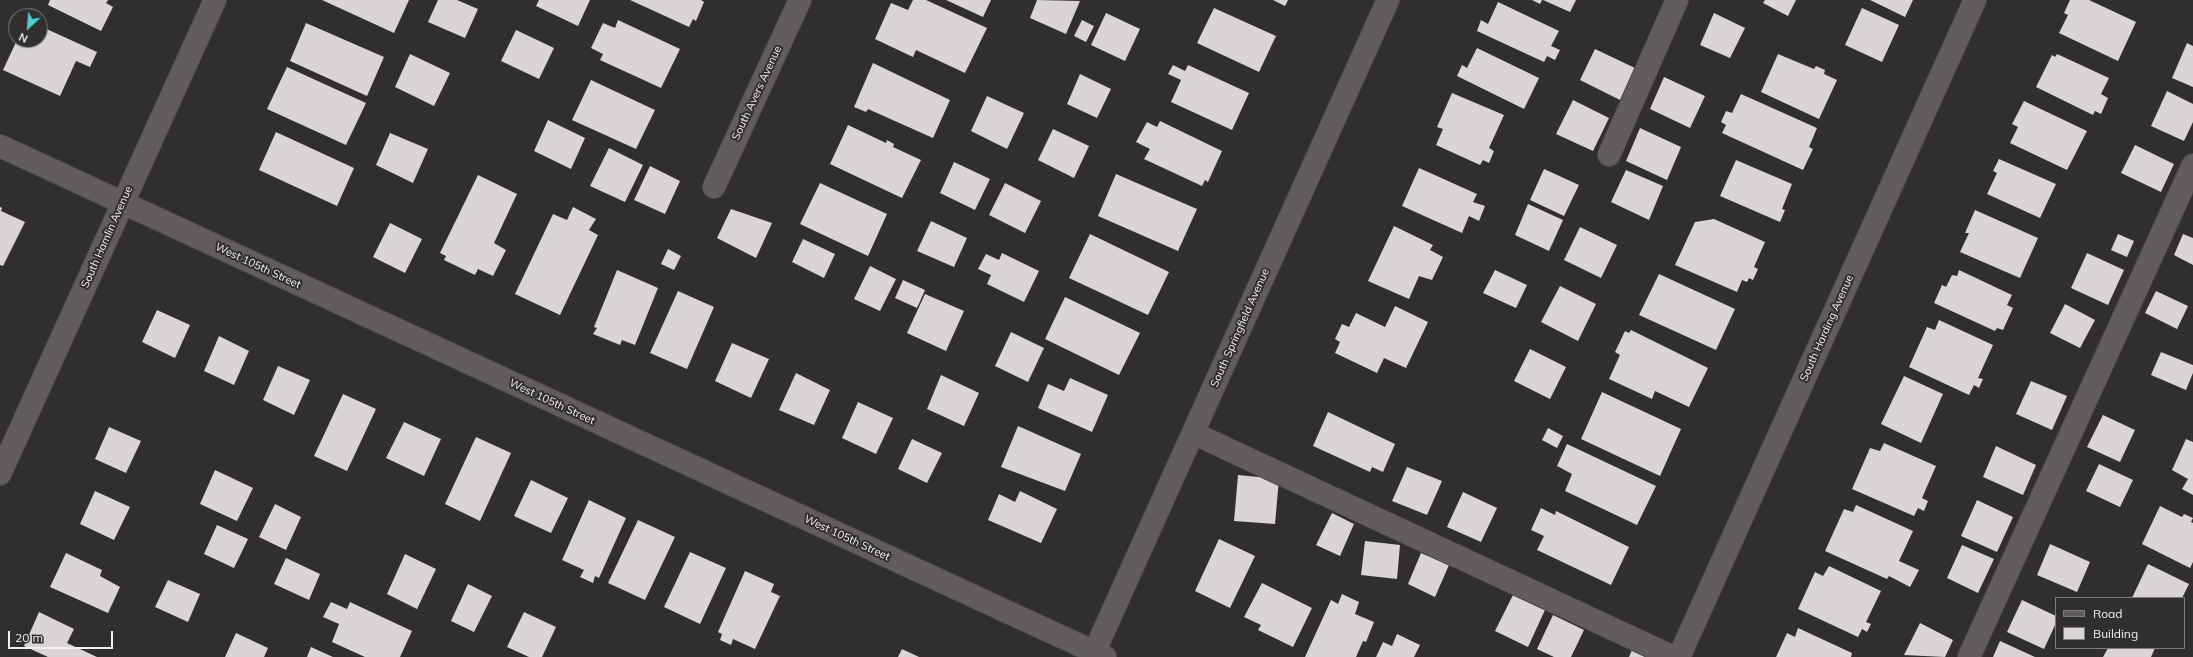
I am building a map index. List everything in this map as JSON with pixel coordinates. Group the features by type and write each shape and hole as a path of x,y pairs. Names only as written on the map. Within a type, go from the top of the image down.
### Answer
{"street":[{"name":"South Hamlin Avenue","path":"0,474 215,0"},
{"name":"South Avers Avenue","path":"714,187 800,0"},
{"name":"South Springfield Avenue","path":"1097,655 1193,433 1388,0"},
{"path":"1609,155 1677,0"},
{"name":"South Harding Avenue","path":"1679,657 1975,0"},
{"name":"West 105th Street","path":"0,146 1097,655"},
{"path":"1969,657 2193,165"},
{"path":"1193,433 1673,657"}],"building":[{"path":"50,0 108,0 106,3 113,7 101,31 48,5"},
{"path":"322,0 409,0 394,33"},
{"path":"438,0 457,0 478,9 465,38 428,22"},
{"path":"539,0 590,0 578,26 536,6"},
{"path":"630,0 701,0 704,2 696,21 693,19 689,27"},
{"path":"913,0 926,0 987,28 965,73 916,50 913,57 875,39 891,3 908,10"},
{"path":"946,0 991,0 983,17"},
{"path":"1037,0 1080,1 1066,34 1030,18"},
{"path":"1273,0 1288,0 1285,6"},
{"path":"1532,0 1542,0 1540,4"},
{"path":"1543,0 1576,0 1570,12"},
{"path":"1765,0 1796,0 1788,16 1763,3"},
{"path":"1870,0 1913,0 1905,17"},
{"path":"2070,0 2089,0 2136,22 2118,61 2059,33 2068,15 2064,13"},
{"path":"1498,2 1559,31 1551,46 1560,50 1555,60 1547,56 1544,62 1477,31 1481,20 1488,24"},
{"path":"1214,8 1276,36 1259,72 1197,43"},
{"path":"1862,8 1899,25 1882,62 1845,45"},
{"path":"1106,13 1140,29 1125,61 1091,45"},
{"path":"1714,13 1745,28 1730,58 1700,45"},
{"path":"618,20 680,49 661,88 600,60 603,54 591,48 603,23 615,28"},
{"path":"1082,20 1094,26 1086,42 1074,36"},
{"path":"306,23 384,57 367,96 290,61"},
{"path":"48,30 97,52 90,67 76,61 60,96 3,70 13,48 48,48"},
{"path":"516,30 554,48 539,79 501,61"},
{"path":"2187,43 2193,46 2193,87 2172,78"},
{"path":"1477,48 1539,78 1524,109 1457,76 1462,65 1467,68"},
{"path":"1595,49 1635,68 1620,100 1580,80"},
{"path":"410,54 450,73 434,106 395,87"},
{"path":"1778,54 1814,69 1816,66 1825,70 1824,74 1837,80 1819,119 1761,92"},
{"path":"2057,54 2109,78 2101,94 2108,98 2101,114 2095,111 2093,115 2036,87 2052,55 2055,57"},
{"path":"873,63 950,100 933,138 868,109 866,112 854,107"},
{"path":"1173,65 1185,71 1188,65 1249,93 1232,130 1171,102 1181,80 1168,74"},
{"path":"287,67 366,103 346,145 267,109"},
{"path":"1080,74 1111,89 1097,118 1067,104"},
{"path":"1664,77 1705,96 1690,128 1650,109"},
{"path":"591,80 655,110 636,149 572,120"},
{"path":"2167,91 2193,104 2193,122 2184,141 2151,126"},
{"path":"1452,93 1504,115 1489,148 1494,151 1489,163 1483,160 1480,165 1436,145 1443,129 1437,127"},
{"path":"1741,94 1817,128 1809,147 1813,149 1803,170 1722,133 1726,125 1721,122 1726,111 1732,113"},
{"path":"987,96 1024,113 1007,149 971,131"},
{"path":"1573,100 1609,118 1593,151 1556,134"},
{"path":"2024,101 2087,131 2067,170 2010,143 2018,127 2012,124"},
{"path":"548,120 585,138 571,169 534,151"},
{"path":"1160,121 1222,151 1208,182 1205,180 1202,186 1144,159 1150,149 1136,142 1147,122 1157,127"},
{"path":"848,125 886,143 887,140 894,144 893,147 921,160 902,198 830,164"},
{"path":"1640,128 1681,147 1667,180 1626,161"},
{"path":"1053,129 1089,146 1074,178 1038,160"},
{"path":"276,132 354,168 337,206 259,170"},
{"path":"390,133 428,149 413,183 376,165"},
{"path":"2135,145 2174,164 2161,192 2121,173"},
{"path":"609,148 643,165 625,202 590,186"},
{"path":"1999,159 2056,184 2040,218 1987,194 1997,173 1993,171"},
{"path":"1736,160 1792,184 1782,209 1785,210 1780,222 1720,196"},
{"path":"954,162 990,179 975,210 940,193"},
{"path":"650,166 680,181 665,214 634,200"},
{"path":"1419,168 1477,194 1473,202 1485,206 1479,221 1469,216 1462,233 1402,206"},
{"path":"1544,169 1579,185 1564,216 1530,200"},
{"path":"1626,170 1663,186 1649,220 1611,202"},
{"path":"1116,174 1197,209 1178,251 1098,216"},
{"path":"478,175 517,194 494,243 506,250 493,276 478,269 475,275 444,260 446,256 440,253"},
{"path":"820,183 887,214 868,256 800,224"},
{"path":"1005,183 1041,201 1025,233 989,215"},
{"path":"1528,204 1563,220 1549,251 1515,235"},
{"path":"0,207 2,208 1,211 25,222 3,266 0,265"},
{"path":"573,207 596,219 589,230 598,235 560,315 515,294 553,214 567,220"},
{"path":"731,209 772,223 756,258 717,238"},
{"path":"1975,210 2038,238 2020,278 1960,252 1969,233 1965,233"},
{"path":"1714,219 1765,242 1754,267 1758,269 1753,280 1749,278 1747,282 1742,280 1737,292 1675,265 1695,222"},
{"path":"931,221 967,238 954,267 917,251"},
{"path":"390,223 422,239 405,273 373,257"},
{"path":"1394,226 1433,245 1430,250 1443,257 1432,280 1419,276 1409,299 1368,281"},
{"path":"1580,227 1617,245 1601,278 1564,260"},
{"path":"1090,234 1169,272 1148,315 1069,278"},
{"path":"2118,234 2134,241 2127,257 2111,250"},
{"path":"2183,234 2193,238 2193,265 2174,255"},
{"path":"803,239 835,254 824,278 792,262"},
{"path":"668,249 681,256 674,270 661,264"},
{"path":"1002,253 1039,271 1024,302 987,284 991,275 978,269 986,254 999,260"},
{"path":"2087,253 2124,270 2108,305 2071,288"},
{"path":"870,266 896,279 880,311 854,299"},
{"path":"617,270 658,288 635,345 622,340 620,345 593,334 597,328 594,327"},
{"path":"1495,270 1527,285 1516,308 1483,293"},
{"path":"1959,270 2012,295 2007,305 2013,308 2003,330 1997,328 1995,331 1934,303 1942,285 1946,287 1952,275 1957,276"},
{"path":"1659,274 1735,309 1716,350 1639,315"},
{"path":"903,280 925,290 917,308 895,298"},
{"path":"1560,286 1596,304 1578,341 1541,322"},
{"path":"678,291 714,307 687,369 650,353"},
{"path":"2156,291 2188,306 2177,329 2145,313"},
{"path":"925,294 964,311 946,351 907,333"},
{"path":"1065,297 1140,333 1119,375 1045,339"},
{"path":"2065,304 2095,320 2080,348 2050,333"},
{"path":"1395,306 1428,322 1406,368 1384,358 1377,373 1335,353 1340,342 1335,339 1342,324 1349,327 1356,313 1385,327"},
{"path":"157,310 190,325 175,358 142,342"},
{"path":"1939,320 1993,345 1978,378 1983,379 1979,388 1974,385 1969,395 1909,367 1927,327 1935,330"},
{"path":"1631,330 1708,368 1689,407 1655,391 1652,399 1609,379 1620,355 1615,352 1625,331 1629,333"},
{"path":"1011,332 1044,348 1028,382 995,366"},
{"path":"219,336 249,351 234,385 204,371"},
{"path":"732,343 769,359 751,398 715,381"},
{"path":"1530,349 1566,367 1550,399 1514,381"},
{"path":"2161,352 2193,365 2193,373 2186,390 2151,375"},
{"path":"278,366 310,380 294,415 263,400"},
{"path":"796,373 830,390 814,425 779,410"},
{"path":"941,375 979,393 964,426 927,409"},
{"path":"1904,376 1943,394 1921,443 1881,424"},
{"path":"1070,378 1108,395 1092,432 1038,408 1048,384 1064,391"},
{"path":"2031,381 2067,396 2052,430 2016,414"},
{"path":"1602,392 1681,429 1660,476 1581,439"},
{"path":"343,394 376,409 347,471 314,456"},
{"path":"858,402 893,418 876,454 842,438"},
{"path":"1328,412 1395,444 1383,472 1372,467 1370,472 1313,446"},
{"path":"2103,415 2135,430 2120,462 2087,447"},
{"path":"404,422 441,439 424,476 386,458"},
{"path":"1018,426 1081,454 1065,491 1001,467"},
{"path":"109,427 141,441 126,473 95,459"},
{"path":"1548,428 1563,436 1557,448 1542,440"},
{"path":"476,437 511,453 480,521 445,504"},
{"path":"912,439 942,453 927,483 898,469"},
{"path":"2186,439 2193,442 2193,495 2182,489 2188,479 2172,470"},
{"path":"1884,443 1936,466 1922,498 1928,501 1924,511 1918,508 1914,516 1852,489 1870,448 1880,451"},
{"path":"1567,444 1656,486 1637,525 1565,491 1572,474 1557,466"},
{"path":"1996,446 2036,465 2023,495 1983,477"},
{"path":"2099,464 2133,480 2120,507 2086,491"},
{"path":"1407,467 1442,481 1427,515 1392,501"},
{"path":"215,470 253,488 237,521 200,504"},
{"path":"1238,475 1279,479 1275,524 1234,521"},
{"path":"531,480 568,498 551,533 514,516"},
{"path":"95,491 130,507 114,540 80,524"},
{"path":"1020,491 1057,509 1041,543 988,520 999,494 1015,502"},
{"path":"1463,492 1497,508 1481,542 1447,527"},
{"path":"589,500 626,518 599,578 595,576 593,583 580,577 584,570 562,560"},
{"path":"1977,500 2013,517 1997,552 1961,536"},
{"path":"275,504 301,517 286,550 259,537"},
{"path":"1856,505 1913,531 1899,561 1919,570 1910,587 1889,576 1887,579 1825,551 1844,509 1853,512"},
{"path":"2160,506 2182,517 2184,514 2193,518 2191,522 2193,523 2193,562 2190,568 2142,544"},
{"path":"1541,508 1555,515 1556,511 1629,547 1611,585 1537,550 1544,536 1531,530"},
{"path":"1332,513 1354,524 1340,556 1316,545"},
{"path":"638,520 675,537 645,600 608,583"},
{"path":"217,525 248,539 234,568 204,554"},
{"path":"1219,539 1255,556 1230,608 1195,591"},
{"path":"1365,541 1400,545 1397,579 1361,575"},
{"path":"2050,544 2090,562 2077,592 2037,575"},
{"path":"1962,545 1994,559 1978,593 1947,578"},
{"path":"690,552 726,568 700,624 664,607"},
{"path":"66,553 102,570 100,576 120,587 108,613 50,587"},
{"path":"1421,553 1449,565 1435,597 1408,584"},
{"path":"405,554 436,569 417,609 387,594"},
{"path":"286,558 320,574 309,600 274,584"},
{"path":"2148,564 2189,584 2182,597 2132,597"},
{"path":"1829,566 1881,591 1866,622 1871,624 1867,632 1862,629 1858,637 1798,609 1815,572 1823,576"},
{"path":"745,571 774,584 771,592 780,596 755,649 733,639 731,645 720,640 722,634 718,632"},
{"path":"168,580 200,594 188,622 155,607"},
{"path":"1262,583 1312,608 1293,647 1258,630 1261,625 1244,617"},
{"path":"468,584 492,596 474,632 451,621"},
{"path":"1342,594 1359,602 1355,614 1374,622 1366,642 1363,641 1356,657 1305,657 1331,600 1338,604"},
{"path":"1513,595 1545,610 1528,647 1495,631"},
{"path":"2022,600 2055,616 2055,625 2044,649 2007,632"},
{"path":"331,602 347,609 350,602 412,631 400,657 365,657 332,642 339,624 323,617"},
{"path":"39,612 74,629 67,643 97,657 48,657 24,646"},
{"path":"524,612 556,627 542,657 529,657 507,647"},
{"path":"1553,615 1584,630 1571,657 1554,657 1537,649"},
{"path":"1920,623 1953,640 1945,657 1904,655"},
{"path":"1798,628 1852,653 1851,657 1776,657 1787,633 1795,637"},
{"path":"236,633 268,648 264,657 225,657"},
{"path":"1397,634 1420,645 1414,657 1376,657 1383,642 1392,646"},
{"path":"2000,641 2035,657 1993,657"},
{"path":"311,647 333,657 307,657"},
{"path":"902,649 919,657 898,657"},
{"path":"2107,649 2155,649 2151,657 2103,657"},
{"path":"1632,650 1649,657 1629,657"}]}
